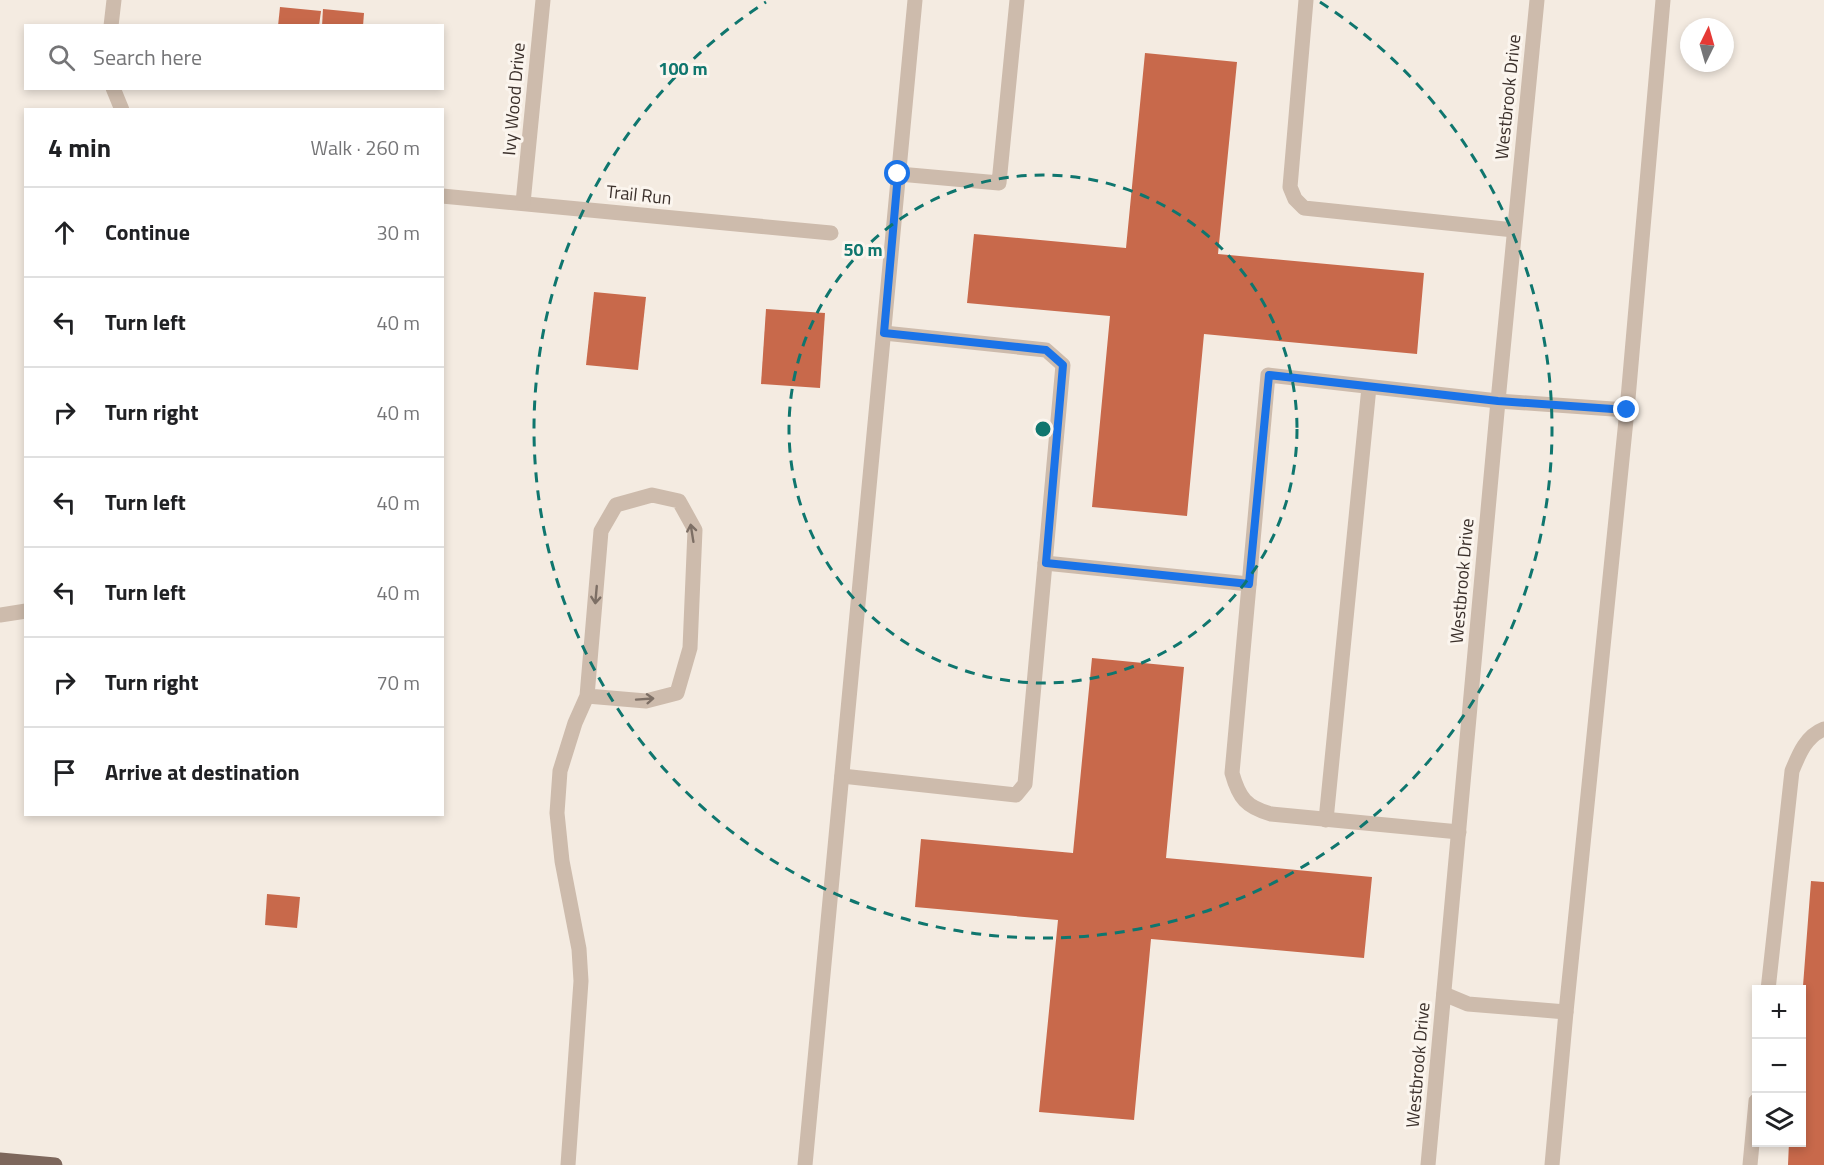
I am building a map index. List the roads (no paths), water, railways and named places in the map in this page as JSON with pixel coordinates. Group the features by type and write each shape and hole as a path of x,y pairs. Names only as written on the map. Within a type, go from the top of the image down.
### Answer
{"main road":[{"path":"0,1160 55,1165"}],"street":[{"path":"111,24 114,0"},
{"name":"Ivy Wood Drive","path":"524,203 543,0"},
{"path":"806,1165 915,0"},
{"path":"898,174 999,183 1017,0"},
{"path":"1306,0 1290,188 1295,199 1304,208 1514,230"},
{"name":"Westbrook Drive","path":"1428,1165 1537,0"},
{"path":"1552,1165 1627,410 1663,0"},
{"path":"114,90 121,108"},
{"name":"Trail Run","path":"444,195 831,233"},
{"path":"842,776 1016,795 1025,784 1046,563 1063,365 1046,350 884,333"},
{"path":"1459,832 1271,814 1247,804 1237,792 1232,773 1269,375 1498,401 1627,410"},
{"path":"1326,820 1369,387"},
{"path":"568,1165 581,981 579,949 562,861 557,813 560,771 586,696 601,531 616,505 652,495 679,501 694,530 690,648 677,693 646,700 586,696"},
{"path":"1046,563 1249,584"},
{"path":"0,615 24,611"},
{"path":"1769,985 1792,771 1806,742 1824,729"},
{"path":"1444,994 1468,1004 1566,1012"},
{"path":"1750,1165 1752,1144"}]}
